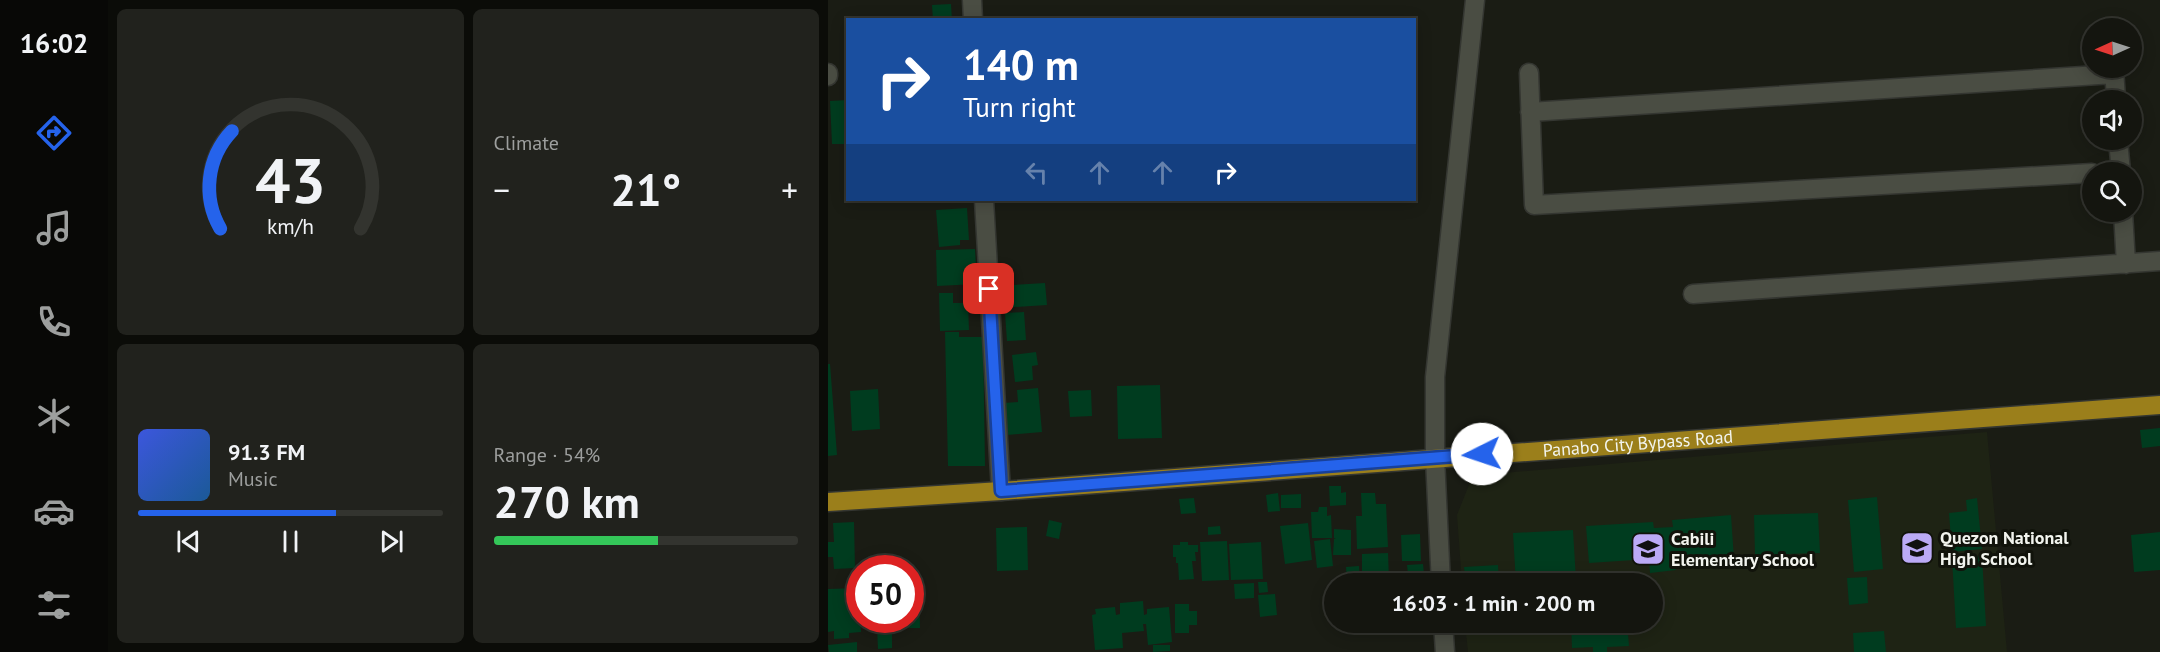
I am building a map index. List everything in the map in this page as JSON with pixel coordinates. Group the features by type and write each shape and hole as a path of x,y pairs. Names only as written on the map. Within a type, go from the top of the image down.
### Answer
{"main road":[{"name":"Panabo City Bypass Road","path":"828,502 2160,405"}],"street":[{"path":"972,0 973,18"},
{"path":"1440,573 1435,458 1435,378 1475,0"},
{"path":"1529,73 1534,205 2082,174"},
{"path":"1530,112 2082,73"},
{"path":"984,201 1001,491"},
{"path":"2124,222 2126,264"},
{"path":"1693,294 2160,261"},
{"path":"1443,633 1444,652"}],"shaded area":[{"name":"Cabili Elementary School","path":"1987,432 2007,652 1468,652 1466,633 1663,633 1663,573 1461,573 1457,515 1471,480 1479,475"}],"building":[{"path":"951,4 952,18 933,18 932,5"},
{"path":"846,100 846,144 832,144 830,101"},
{"path":"967,208 969,240 960,240 960,245 939,247 936,210"},
{"path":"975,249 977,284 937,286 936,250"},
{"path":"1045,283 1047,305 1000,308 998,286"},
{"path":"939,293 953,293 953,303 968,303 969,330 940,331"},
{"path":"1024,312 1026,340 1007,341 1005,313"},
{"path":"945,332 959,332 959,337 983,337 985,466 948,466"},
{"path":"1036,352 1038,365 1032,366 1033,380 1015,382 1012,355"},
{"path":"828,364 830,364 837,455 828,456"},
{"path":"1160,385 1162,438 1118,439 1117,386"},
{"path":"1038,388 1042,432 1007,435 1004,403 1018,402 1017,390"},
{"path":"878,389 880,429 852,431 850,391"},
{"path":"1091,390 1092,416 1070,417 1068,391"},
{"path":"2160,428 2160,446 2142,448 2140,430"},
{"path":"1329,486 1341,486 1341,493 1346,492 1346,505 1330,506"},
{"path":"1278,493 1280,511 1268,512 1266,495"},
{"path":"1361,493 1375,493 1376,504 1386,504 1388,547 1357,549 1356,516 1362,516"},
{"path":"1301,494 1301,508 1281,508 1281,495"},
{"path":"1877,497 1883,569 1854,572 1848,500"},
{"path":"1194,498 1196,513 1181,514 1179,499"},
{"path":"1977,498 1982,549 1952,552 1949,513 1967,511 1966,500"},
{"path":"1319,507 1327,507 1327,516 1331,515 1332,538 1312,538 1311,512 1318,512"},
{"path":"1818,513 1820,553 1755,555 1754,515"},
{"path":"1731,515 1734,559 1675,563 1676,570 1650,573 1649,559 1589,563 1586,526 1653,522 1654,528 1673,527 1672,520"},
{"path":"1049,520 1062,523 1059,539 1046,536"},
{"path":"854,522 855,555 846,555 846,568 834,569 833,557 828,557 828,542 834,542 833,523"},
{"path":"1308,523 1312,560 1285,564 1280,526"},
{"path":"1220,526 1221,534 1208,535 1208,527"},
{"path":"1027,527 1028,570 997,571 996,528"},
{"path":"1334,529 1351,530 1351,555 1333,555 1336,538 1334,538"},
{"path":"1573,530 1576,573 1515,573 1513,533"},
{"path":"2160,532 2160,570 2134,572 2131,535"},
{"path":"1420,534 1421,561 1402,561 1401,535"},
{"path":"1330,539 1333,566 1317,568 1314,541"},
{"path":"1227,541 1229,580 1202,581 1200,542"},
{"path":"1180,542 1198,545 1198,552 1195,552 1196,561 1192,561 1194,579 1179,580 1178,563 1176,563 1176,557 1173,557 1173,545 1180,545"},
{"path":"1261,542 1263,579 1231,580 1229,544"},
{"path":"1388,553 1389,573 1362,573 1362,554"},
{"path":"1982,556 1986,626 1956,628 1952,558"},
{"path":"1423,564 1424,573 1408,573 1407,565"},
{"path":"1498,565 1498,573 1465,573 1464,567"},
{"path":"1359,566 1359,573 1346,573 1346,567"},
{"path":"1867,577 1868,603 1849,605 1847,578"},
{"path":"1258,582 1267,582 1268,592 1259,593"},
{"path":"1254,583 1254,598 1235,599 1234,584"},
{"path":"846,588 846,633 849,633 849,638 834,639 834,631 828,632 828,589"},
{"path":"1275,594 1277,615 1260,617 1258,595"},
{"path":"1143,601 1144,615 1147,614 1147,609 1169,607 1172,642 1148,645 1146,624 1143,624 1144,631 1122,633 1123,648 1095,650 1092,615 1096,614 1095,609 1115,607 1116,615 1120,614 1120,603"},
{"path":"1175,604 1189,604 1189,611 1197,611 1197,625 1189,625 1189,633 1175,633"},
{"path":"1884,631 1886,652 1854,652 1853,633"},
{"path":"877,633 892,633 892,648 878,649"},
{"path":"1571,633 1628,633 1629,646 1607,647 1607,652 1593,652 1593,647 1572,648"},
{"path":"857,642 857,652 829,652 828,645"},
{"path":"1153,645 1170,645 1170,651 1153,652"}],"place":[{"name":"Quezon National High School","path":"1917,548"},
{"name":"Cabili Elementary School","path":"1648,549"}],"route":[{"path":"989,289 1001,491 1482,454"}]}
